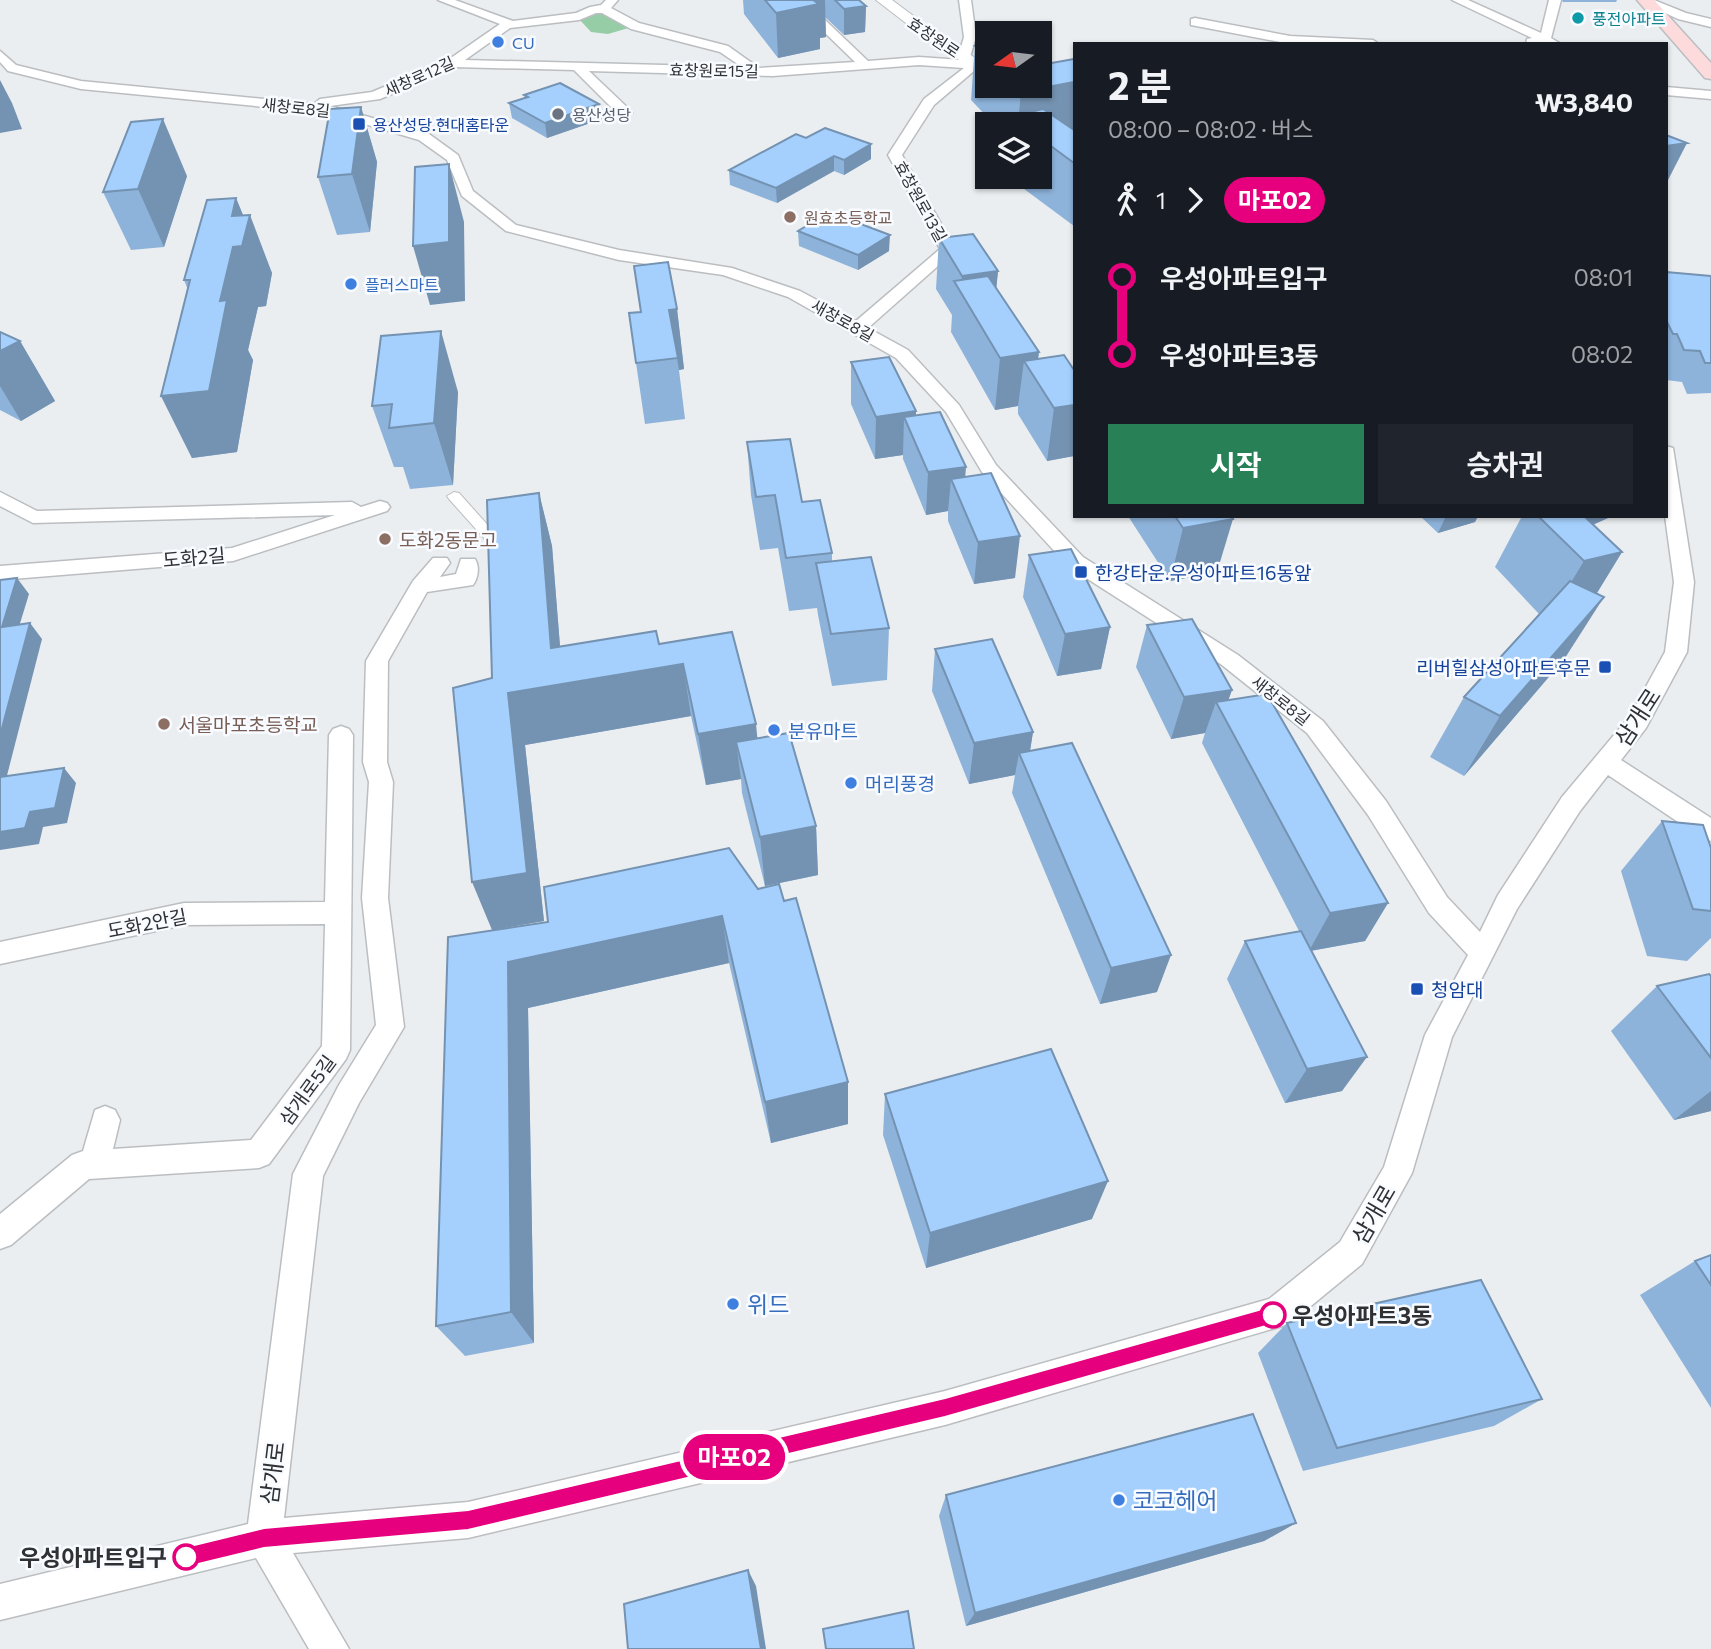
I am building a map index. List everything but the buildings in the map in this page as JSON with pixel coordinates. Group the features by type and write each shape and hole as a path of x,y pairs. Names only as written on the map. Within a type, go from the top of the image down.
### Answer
{"main road":[{"path":"1646,1 1711,74"}],"street":[{"path":"444,0 509,23 506,25 566,18 606,3 635,26 724,49 755,71"},
{"path":"797,0 865,65"},
{"name":"효창원로","path":"883,0 975,65"},
{"path":"965,0 975,65"},
{"path":"1458,0 1550,42 1555,0"},
{"path":"1646,1 1682,16 1711,23"},
{"path":"1195,22 1287,42"},
{"name":"새창로12길","path":"292,106 375,96 452,63 506,25"},
{"name":"새창로8길","path":"0,54 12,68 81,85 328,109 425,137 453,158 467,193 511,228 619,255 726,271 794,294 902,354 953,409 989,468 1076,562 1230,660 1315,727 1377,807 1438,905 1483,953"},
{"name":"효창원로15길","path":"452,63 755,71 919,61 975,65"},
{"name":"효창원로13길","path":"858,328 948,250 895,155 929,102 975,65"},
{"path":"579,68 625,113"},
{"path":"1668,91 1711,95"},
{"name":"삼개로","path":"0,1602 264,1538 468,1520 945,1408 1278,1313 1351,1253 1396,1173 1439,1035 1507,903 1571,804 1637,722 1676,652 1685,582 1668,466"},
{"path":"454,496 497,544"},
{"name":"도화2길","path":"0,498 33,517 380,507 233,554 0,573"},
{"name":"삼개로","path":"264,1538 308,1174 349,1094 390,1027 375,898 381,782 375,762 377,661 420,586 440,564"},
{"path":"420,586 466,580 468,564"},
{"name":"삼개로5길","path":"0,1234 83,1165 259,1154 336,1050 341,735"},
{"path":"1606,762 1711,831"},
{"name":"도화2안길","path":"0,953 184,914 338,913"},
{"path":"95,1165 105,1120"},
{"path":"264,1538 330,1649"}],"green space":[{"path":"604,11 632,27 608,34 591,32 579,19"}],"bus line":[{"name":"마포02","path":"186,1557 264,1538 468,1520 945,1408 1273,1315"}],"place":[{"name":"풍전아파트","path":"1578,18"},
{"name":"CU","path":"498,42"},
{"name":"용산성당","path":"558,114"},
{"name":"용산성당.현대홈타운","path":"359,124"},
{"name":"원효초등학교","path":"790,217"},
{"name":"플러스마트","path":"351,284"},
{"name":"도화2동문고","path":"385,539"},
{"name":"한강타운.우성아파트16동앞","path":"1081,572"},
{"name":"리버힐삼성아파트후문","path":"1605,667"},
{"name":"서울마포초등학교","path":"164,724"},
{"name":"분유마트","path":"774,730"},
{"name":"머리풍경","path":"851,783"},
{"name":"청암대","path":"1417,989"},
{"name":"위드","path":"733,1304"},
{"name":"우성아파트3동","path":"1273,1315"},
{"name":"코코헤어","path":"1119,1500"},
{"name":"우성아파트입구","path":"186,1557"}]}
